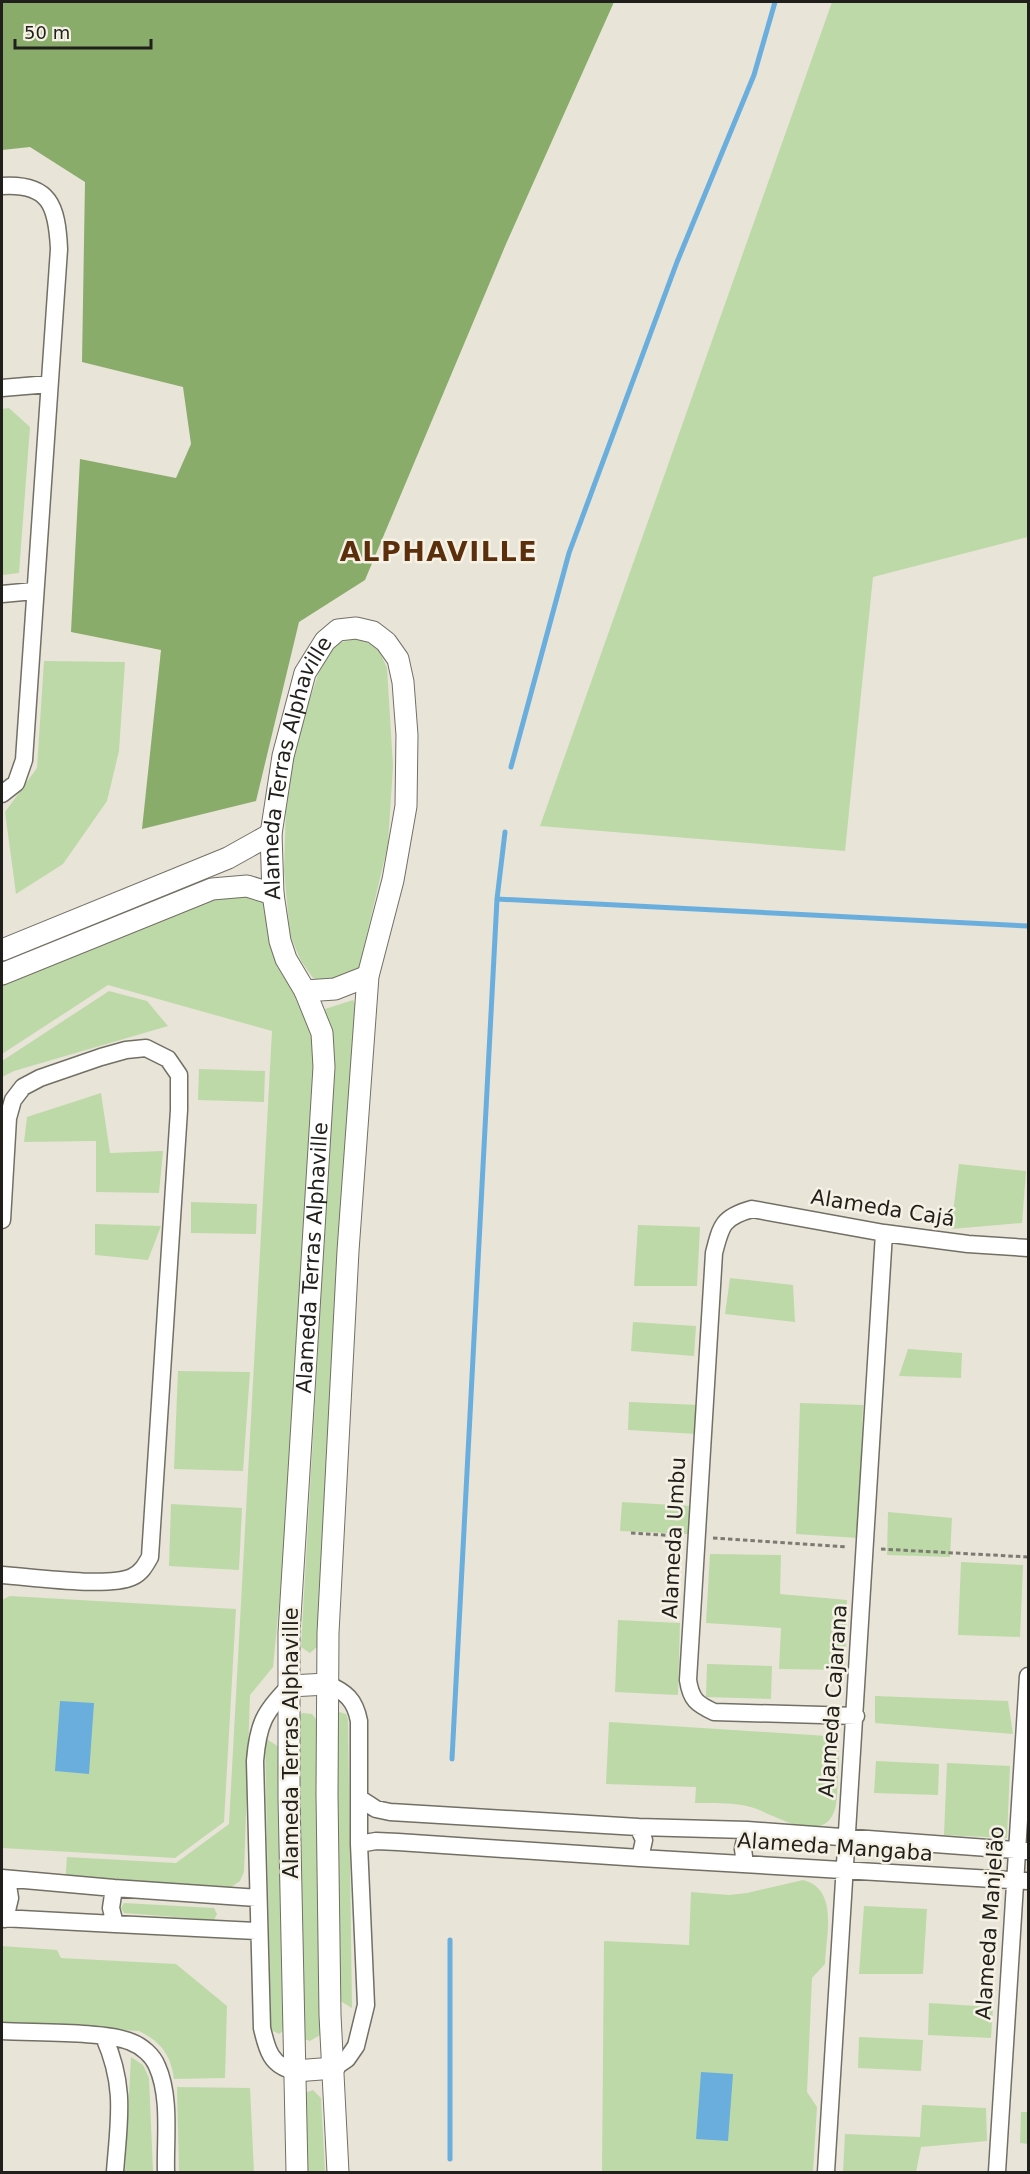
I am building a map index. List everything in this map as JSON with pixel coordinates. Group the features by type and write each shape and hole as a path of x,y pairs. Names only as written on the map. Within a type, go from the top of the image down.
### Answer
{"street":[{"path":"2,186 31,188 49,198 58,221 58,266 24,760 16,783 2,794"},
{"path":"2,388 49,384"},
{"path":"2,594 34,591"},
{"name":"Alameda Terras Alphaville","path":"297,2172 289,1810 289,1633 324,1067 322,1033 305,991 286,959 280,941 273,894 271,834 283,756 305,673 325,641 338,630 356,628 373,632 386,642 398,659 403,682 407,735 406,807 393,880 368,976 348,1251 327,1684 330,2015 338,2172"},
{"path":"2,950 228,858 271,834"},
{"path":"2,974 212,889 247,886 273,894"},
{"path":"305,991 335,989 368,976"},
{"path":"2,1220 8,1118 12,1100 23,1087 40,1078 126,1050 146,1048 168,1059 179,1075 179,1110 150,1557 142,1571 131,1578 113,1582 2,1575"},
{"name":"Alameda Cajá","path":"731,1215 752,1209 884,1233 968,1244 1029,1248"},
{"name":"Alameda Umbu","path":"731,1215 720,1230 714,1253 688,1680 691,1696 698,1705 714,1712 856,1716"},
{"name":"Alameda Cajarana","path":"826,2172 844,1870 856,1716 884,1233"},
{"name":"Alameda Manjelão","path":"997,2172 1022,1881 1029,1676"},
{"path":"327,1684 350,1697 356,1707 360,1737 359,1844 364,2020 357,2046 347,2059 334,2068 295,2071 282,2068 272,2060 266,2043 260,2008 257,1741 261,1721 269,1707 290,1686 327,1684"},
{"name":"Alameda Mangaba","path":"359,1798 376,1809 390,1812 638,1827 747,1830 1023,1851"},
{"path":"638,1827 644,1840 640,1858"},
{"path":"745,1864 743,1849 747,1830"},
{"name":"Alameda Mangaba","path":"359,1844 376,1841 398,1842 1022,1881"},
{"path":"258,1898 4,1879 10,1898 3,1919 258,1931"},
{"path":"114,1888 111,1908 115,1924"},
{"path":"2,2031 104,2037 130,2041 144,2049 157,2065 163,2085 166,2172"},
{"path":"104,2037 115,2063 119,2080 115,2172"}],"path":[{"path":"631,1533 1029,1557"}],"green space":[{"path":"2,2 614,2 506,244 365,580 299,622 256,801 142,829 161,650 71,632 80,459 176,478 191,444 183,387 82,362 85,182 30,147 2,150"},
{"path":"832,2 1028,2 1028,537 873,577 845,851 540,826"},
{"path":"9,408 30,427 19,573 2,575 2,409"},
{"path":"359,638 378,648 387,668 393,766 388,844 358,972 323,981 313,978 301,961 290,935 284,870 286,807 296,740 323,660 338,643"},
{"path":"44,661 125,662 119,751 107,801 63,864 16,894 5,812 37,768"},
{"path":"212,889 273,894 322,1033 310,1286 273,1667 250,1695 244,1872 240,1881 224,1892 65,1883 67,1857 176,1863 229,1824 272,1031 108,985 2,1054 2,974"},
{"path":"109,991 147,1001 168,1026 14,1071 2,1077 2,1061"},
{"path":"353,1000 357,1007 318,1646 310,1653 301,1647 333,1087 333,1047 325,1009"},
{"path":"199,1069 265,1071 264,1102 198,1100"},
{"path":"101,1093 110,1153 163,1151 159,1193 96,1192 96,1141 24,1142 27,1117"},
{"path":"959,1164 1026,1171 1022,1223 951,1229"},
{"path":"191,1202 257,1204 256,1234 191,1233"},
{"path":"95,1224 161,1226 148,1260 95,1255"},
{"path":"638,1225 700,1227 697,1286 634,1286"},
{"path":"730,1278 793,1285 795,1322 725,1314"},
{"path":"633,1322 696,1326 694,1356 631,1351"},
{"path":"908,1349 962,1353 961,1378 899,1376"},
{"path":"178,1371 250,1372 243,1471 174,1469"},
{"path":"629,1402 699,1405 697,1434 628,1430"},
{"path":"800,1403 863,1405 858,1538 796,1534"},
{"path":"622,1502 691,1506 689,1534 620,1531"},
{"path":"171,1504 242,1508 239,1570 169,1566"},
{"path":"888,1512 952,1518 950,1557 887,1555"},
{"path":"710,1554 781,1555 780,1594 847,1600 845,1670 779,1669 781,1628 706,1623"},
{"path":"961,1562 1023,1565 1020,1637 958,1635"},
{"path":"10,1596 236,1609 224,1822 175,1858 2,1848 2,1600"},
{"path":"618,1620 680,1623 678,1695 615,1692"},
{"path":"707,1664 772,1666 771,1699 706,1697"},
{"path":"875,1696 1008,1701 1013,1734 875,1723"},
{"path":"302,1713 312,1714 316,1719 320,2035 310,2041 304,2039 298,1718"},
{"path":"337,1713 346,1714 348,1719 352,2008 337,1999"},
{"path":"609,1722 827,1736 835,1743 839,1756 835,1809 829,1820 821,1826 810,1827 786,1821 747,1806 695,1803 696,1787 606,1784"},
{"path":"265,1738 279,1747 285,2029 279,2034 271,2030"},
{"path":"876,1761 939,1764 938,1795 874,1793"},
{"path":"947,1763 1010,1766 1007,1838 944,1835"},
{"path":"803,1880 814,1885 822,1893 828,1914 825,1964 812,1978 807,2092 817,2107 813,2172 602,2172 604,1941 689,1945 691,1892 729,1895"},
{"path":"124,1903 214,1908 217,1914 214,1920 124,1913 121,1908"},
{"path":"864,1906 927,1909 923,1974 859,1974"},
{"path":"2,1946 57,1950 61,1958 176,1964 227,2006 225,2078 174,2079 173,2070 164,2050 139,2031 2,2023"},
{"path":"929,2003 993,2007 991,2038 928,2035"},
{"path":"859,2037 923,2040 921,2071 858,2068"},
{"path":"131,2057 143,2065 149,2078 153,2172 125,2172"},
{"path":"177,2087 250,2088 254,2172 179,2172"},
{"path":"313,2090 321,2098 325,2172 307,2172 305,2093"},
{"path":"922,2105 986,2108 987,2141 921,2147 916,2172 843,2172 845,2134 920,2137"},
{"path":"1021,2112 1028,2112 1028,2144 1020,2143"}],"water":[{"path":"60,1701 94,1703 89,1774 55,1771"},
{"path":"701,2072 733,2074 728,2141 696,2139"}],"waterway":[{"path":"511,767 569,553 677,262 754,75 775,2"},
{"path":"452,1759 497,899 505,832"},
{"path":"497,899 1028,926"},
{"path":"450,1940 450,2159"}],"district":[{"name":"ALPHAVILLE","path":"439,552"}]}
